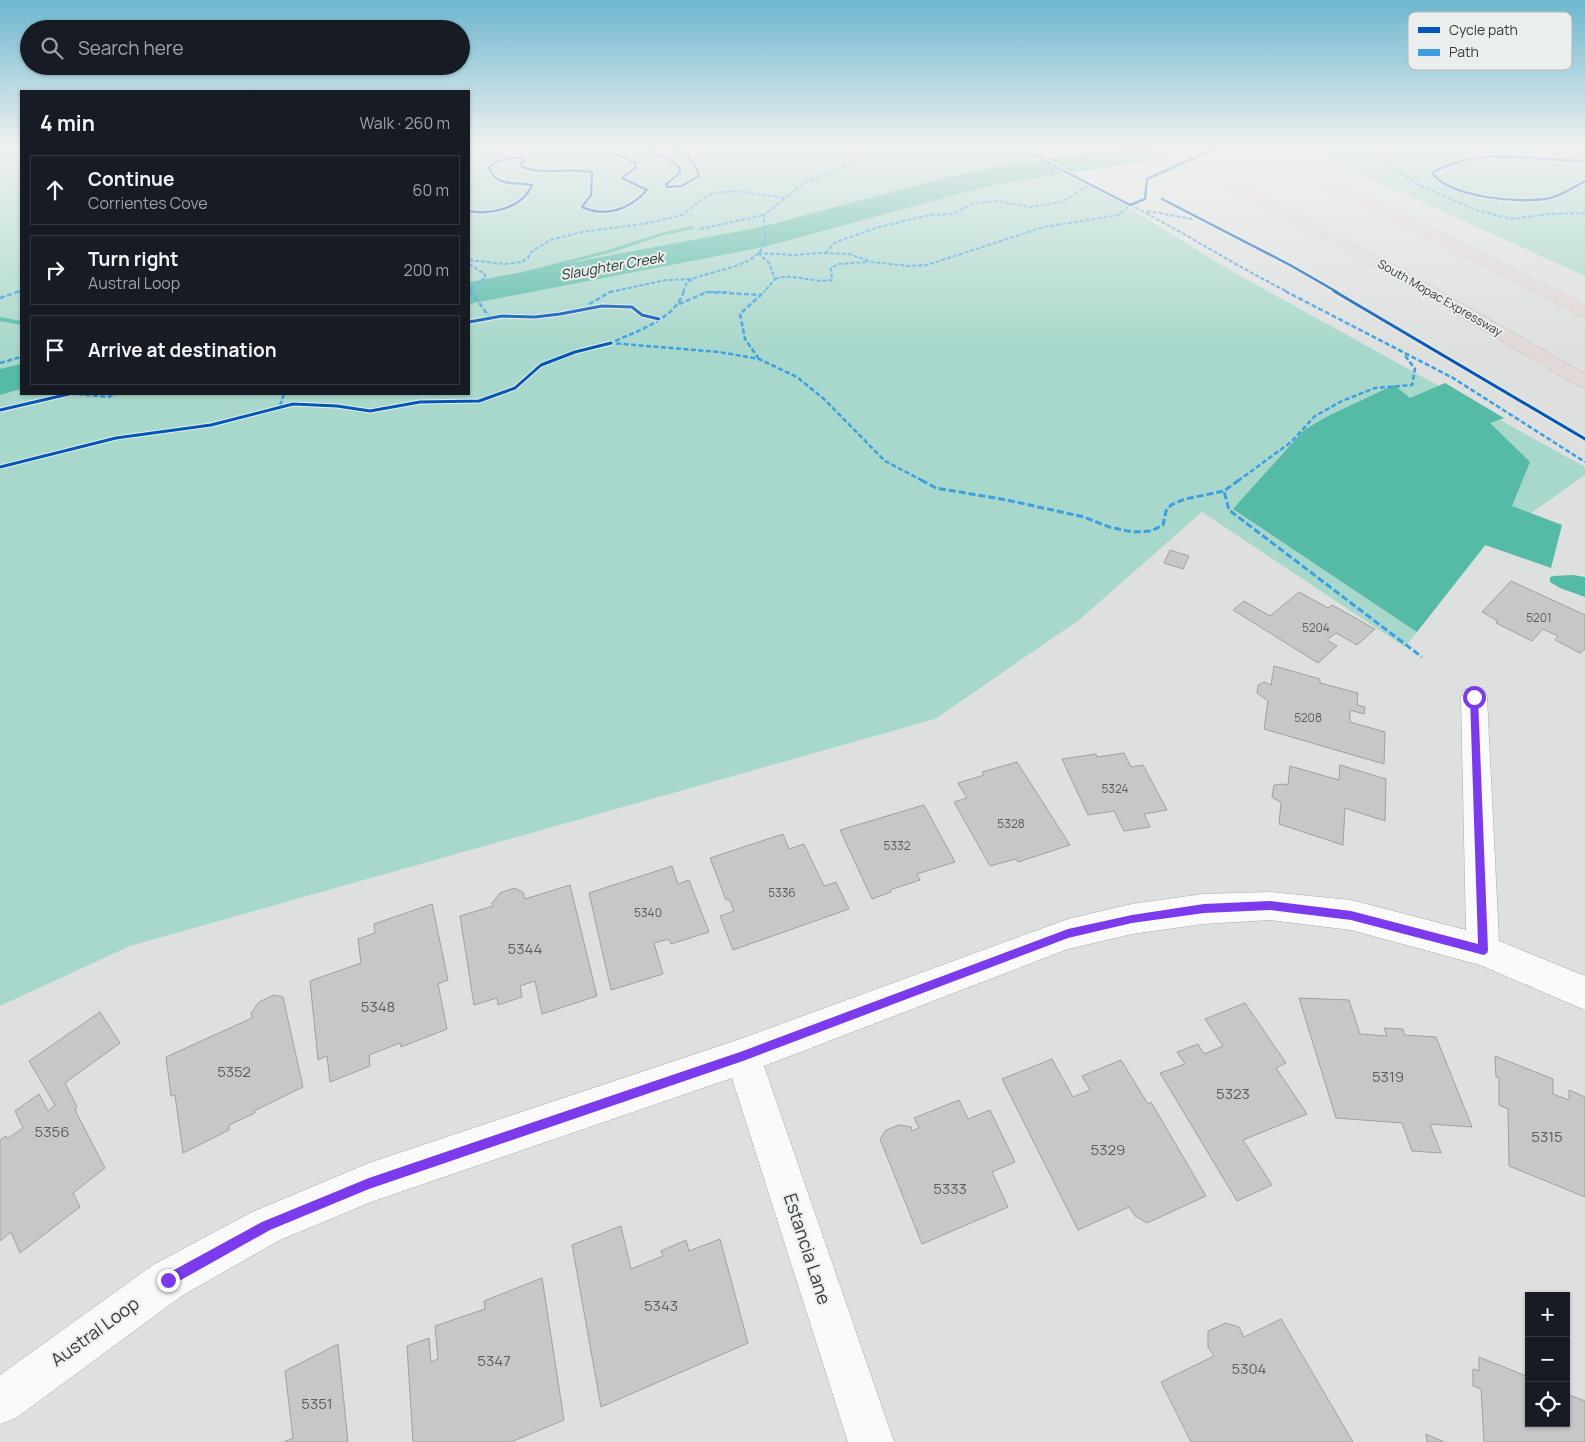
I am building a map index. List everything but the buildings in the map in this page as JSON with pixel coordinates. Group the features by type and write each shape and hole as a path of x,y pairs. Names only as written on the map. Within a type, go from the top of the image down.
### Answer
{"highway":[{"name":"South Mopac Expressway","path":"1288,213 1390,268 1585,382"},
{"path":"1389,213 1585,313"}],"street":[{"path":"1474,697 1484,950"},
{"name":"Austral Loop","path":"0,1402 168,1280 266,1226 369,1183 743,1056 1068,934 1141,918 1204,909 1270,906 1351,916 1484,950 1585,993"},
{"name":"Estancia Lane","path":"743,1056 871,1442"}],"shaded area":[{"path":"0,213 20,213 20,395 470,395 470,213 1138,213 1228,269 1585,467 1585,475 1486,545 1405,647 1202,512 1079,620 935,719 130,946 0,1006"},
{"path":"1447,213 1585,213 1585,276"},
{"path":"1445,383 1504,418 1490,423 1530,462 1512,506 1562,525 1551,568 1485,545 1417,632 1233,509 1304,430 1328,416 1394,385 1410,398"},
{"path":"1573,575 1585,577 1585,597 1560,588 1550,582 1550,577 1553,576"}],"waterway":[{"name":"Slaughter Creek","path":"470,293 764,237 851,213"},
{"path":"487,289 486,285 490,282 610,251 663,234 692,228"},
{"path":"0,319 20,323"},
{"name":"Slaughter Creek","path":"0,382 20,377"}],"marked path":[{"path":"470,260 514,264 522,262 528,258 531,252 550,240 566,235 649,223 685,213"},
{"path":"766,213 764,215 764,242 759,253 731,267 692,279 686,284 680,302 672,311 611,343 719,352 759,359 797,377 824,399 885,461 936,488 1007,500 1084,517 1109,527 1133,532 1151,531 1163,525 1167,509 1177,501 1224,491"},
{"path":"825,253 836,242 879,227 930,215 954,213"},
{"path":"758,253 794,255 819,253 849,254 872,262 909,266 927,265 1044,227 1121,213"},
{"path":"1147,213 1174,227 1248,272 1453,378 1585,462"},
{"path":"1160,213 1192,219"},
{"path":"1489,213 1512,219 1549,214 1574,213"},
{"path":"700,229 764,215"},
{"path":"758,253 769,263 775,279 762,295 740,314 745,339 759,359"},
{"path":"775,279 787,276 808,281 824,282 832,280 831,268 839,264 869,262"},
{"path":"470,265 485,274 485,278 470,289"},
{"path":"589,304 614,290 666,280 693,279"},
{"path":"0,298 20,291"},
{"path":"679,304 696,296 714,291 762,295"},
{"path":"470,292 489,316"},
{"path":"1404,354 1415,369 1412,385 1375,388 1342,401 1315,416 1291,442 1224,491 1229,510 1422,657"},
{"path":"0,363 20,357"},
{"path":"88,395 108,397 113,395"},
{"path":"280,406 284,395"}],"cycle path":[{"path":"1190,213 1290,265 1585,439"},
{"path":"470,322 502,316 535,317 602,306 632,307 642,315 659,319"},
{"path":"0,467 116,438 211,425 293,404 337,406 370,411 420,402 479,401 515,388 541,365 575,352 611,343"},
{"path":"0,410 65,395"}],"route":[{"path":"168,1280 266,1226 369,1183 743,1056 1068,934 1132,919 1204,909 1270,906 1351,916 1484,950 1474,697"}]}
